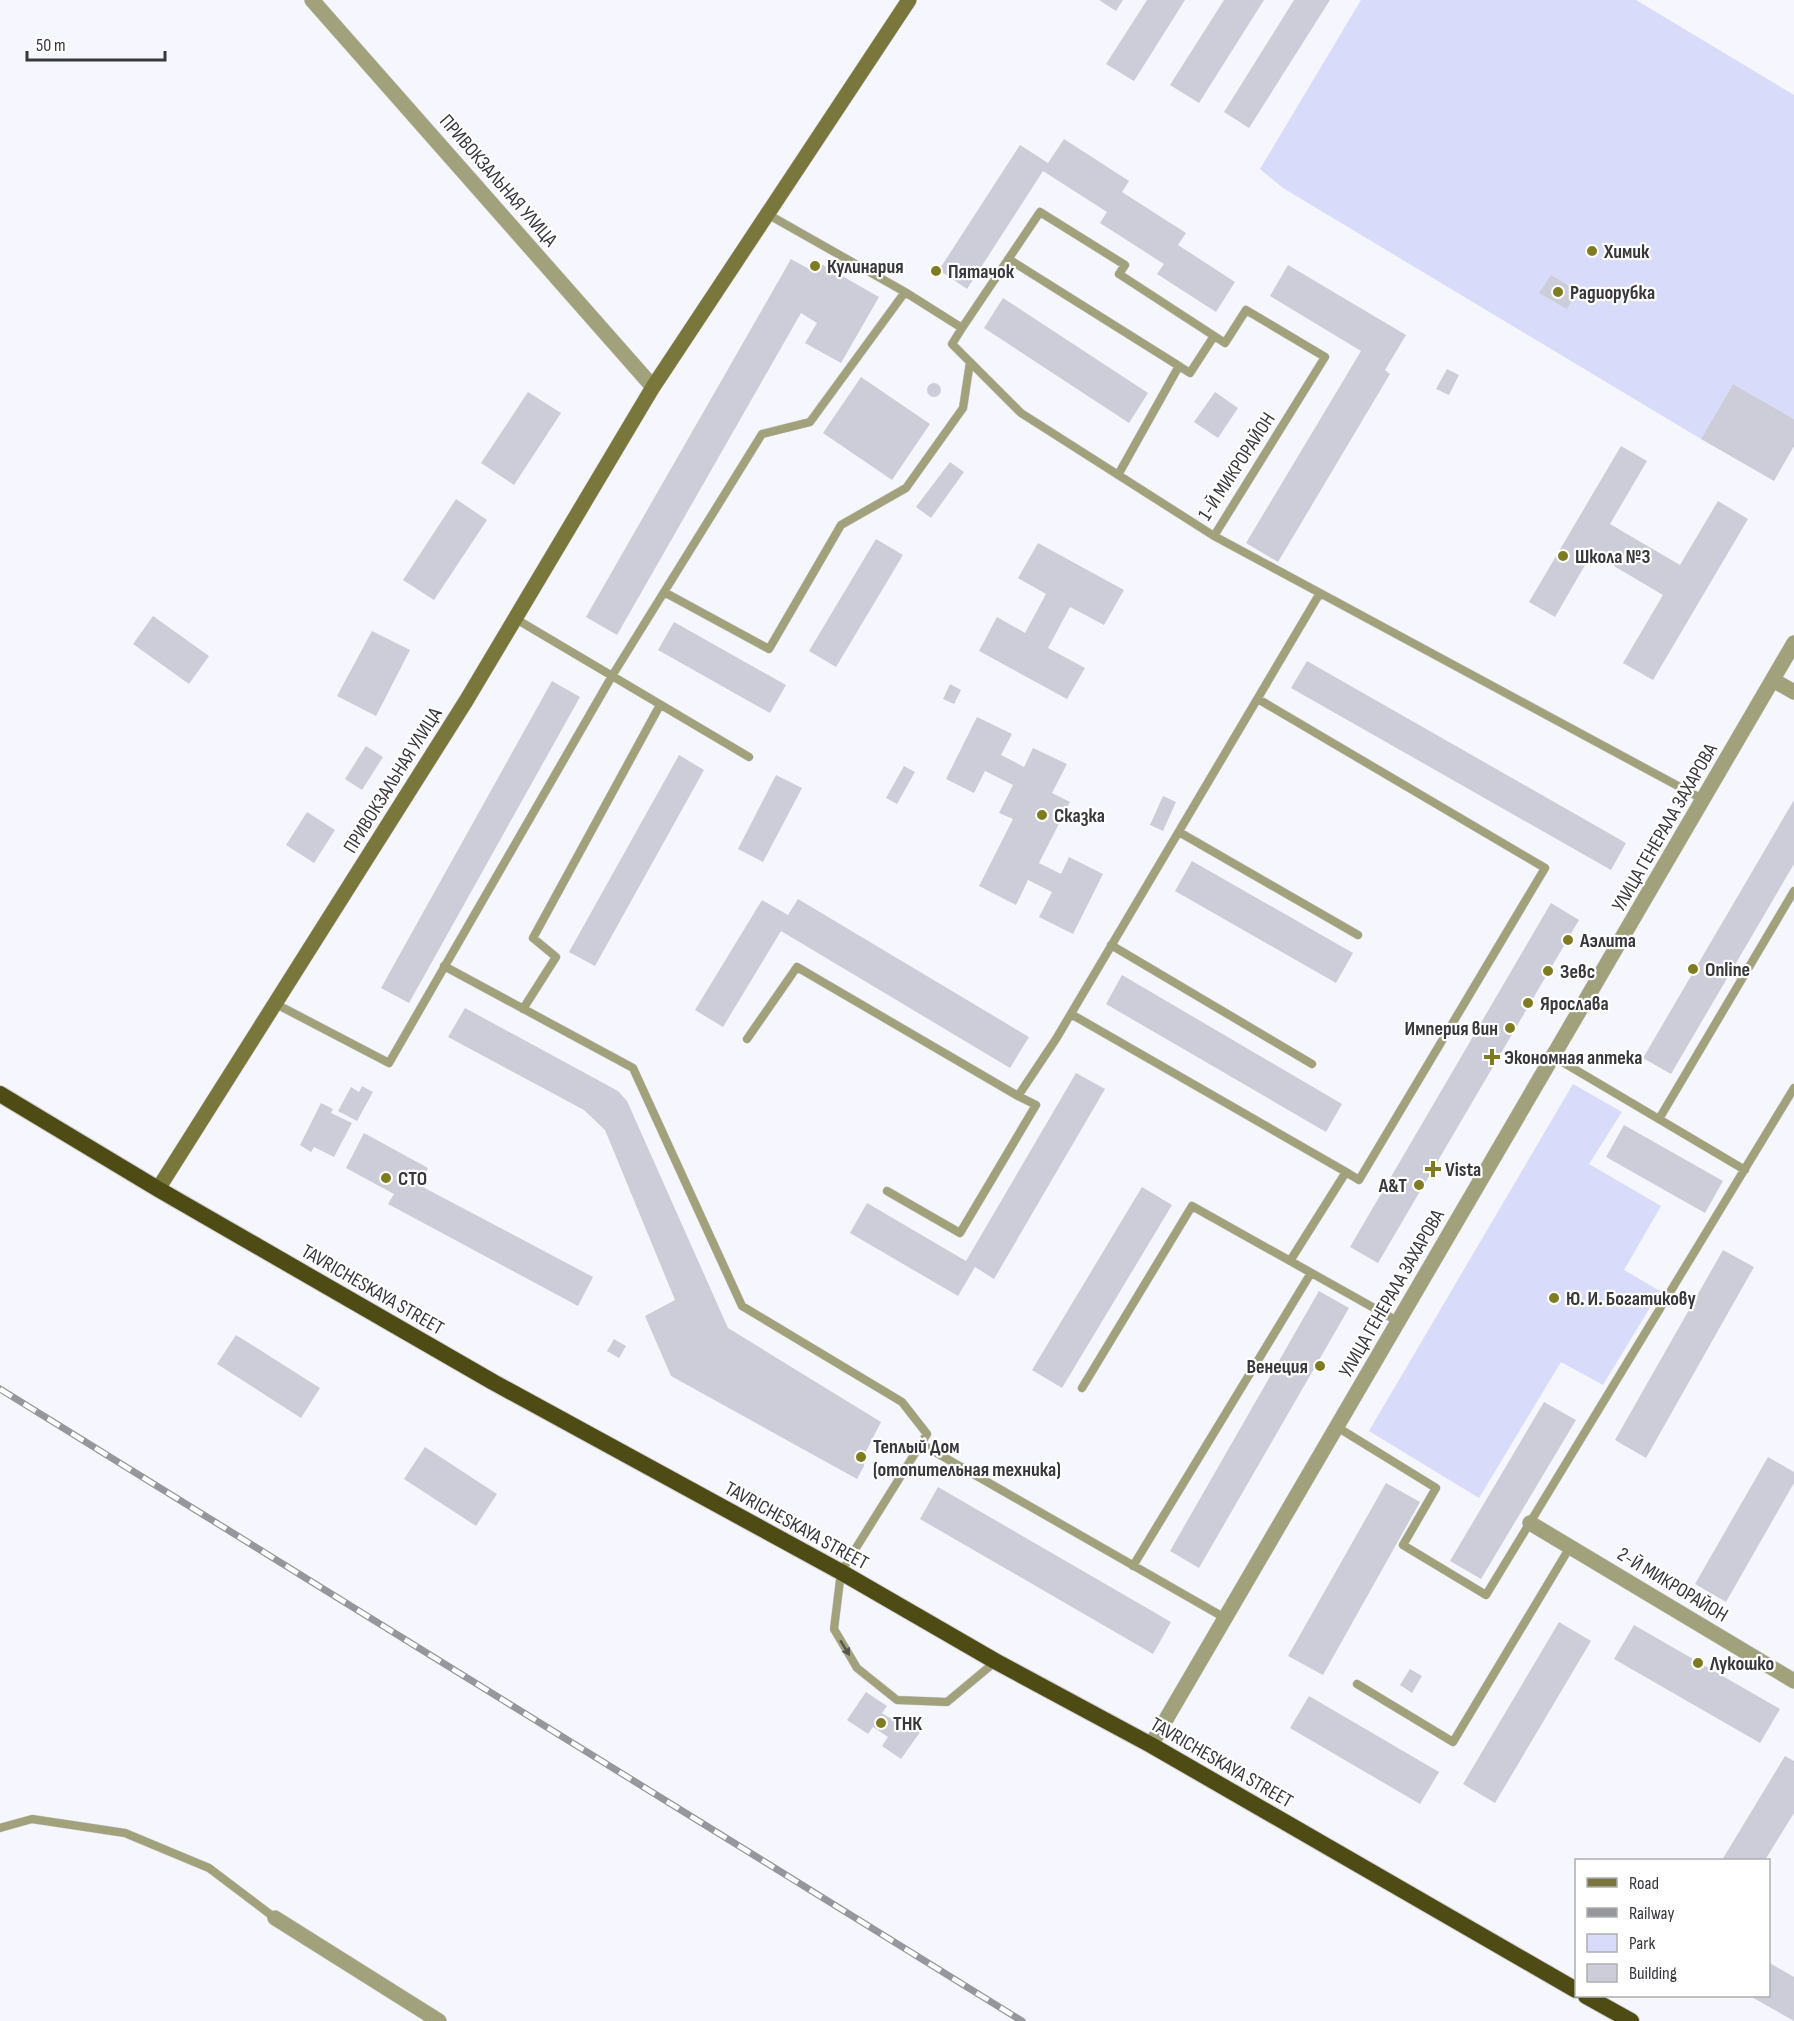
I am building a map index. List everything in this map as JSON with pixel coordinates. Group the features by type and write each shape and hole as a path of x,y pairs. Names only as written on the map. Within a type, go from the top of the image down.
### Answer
{"highway":[{"name":"TAVRICHESKAYA STREET","path":"0,1094 158,1189 493,1382 841,1572 995,1661 1151,1745 1575,1989"},
{"path":"1589,1997 1630,2021"}],"main road":[{"name":"ПРИВОКЗАЛЬНАЯ УЛИЦА","path":"158,1189 516,619 653,387 769,215 909,0"}],"street":[{"name":"ПРИВОКЗАЛЬНАЯ УЛИЦА","path":"312,0 653,387"},
{"name":"УЛИЦА ГЕНЕРАЛА ЗАХАРОВА","path":"1151,1745 1794,644"},
{"path":"1773,680 1794,693"},
{"name":"2-Й МИКРОРАЙОН","path":"1530,1523 1794,1681"},
{"path":"275,1918 439,2021"}],"lane":[{"path":"769,215 905,292 962,328 1010,260 1040,212 1125,265 1119,274 1214,336 1190,373 1010,260"},
{"path":"276,1004 389,1063 612,676 762,434 810,422 905,292"},
{"name":"1-Й МИКРОРАЙОН","path":"962,328 952,344 1021,413 1214,536 1325,357 1246,310 1225,343 1214,336"},
{"path":"664,592 769,649 841,525 906,488 963,408 970,362"},
{"path":"1118,475 1179,366"},
{"path":"1214,536 1704,800"},
{"path":"1018,1096 1071,1014 1320,593"},
{"path":"516,619 749,757"},
{"path":"1071,1014 1359,1180 1545,868 1258,699"},
{"path":"523,1009 556,957 533,938 660,705"},
{"path":"1179,832 1358,935"},
{"path":"1659,1119 1794,891"},
{"path":"1111,945 1312,1064"},
{"path":"444,966 633,1068 742,1306 902,1402 927,1434 841,1572 834,1629 857,1668 897,1700 947,1702 995,1661"},
{"path":"747,1039 796,967 1036,1105 960,1233 887,1191"},
{"path":"1554,1057 1744,1170"},
{"path":"1337,1427 1436,1488 1404,1545 1486,1595 1794,1088"},
{"path":"1290,1261 1346,1172"},
{"path":"1082,1388 1192,1206 1398,1322"},
{"path":"1133,1566 1311,1273"},
{"path":"921,1444 1225,1618"},
{"path":"1357,1684 1453,1742 1570,1547"},
{"path":"0,1828 32,1819 125,1833 209,1868 275,1918"}],"green space":[{"name":"Химик","path":"1361,0 1636,0 1794,95 1794,419 1733,384 1701,439 1283,188 1260,169"},
{"path":"1573,1084 1622,1112 1589,1164 1661,1206 1624,1270 1660,1291 1603,1385 1561,1362 1479,1498 1369,1431"}],"building":[{"path":"1099,0 1123,0 1116,11"},
{"path":"1147,0 1185,0 1134,81 1106,64"},
{"path":"1224,0 1264,0 1199,103 1170,85"},
{"path":"1294,0 1330,0 1249,128 1224,112"},
{"path":"1064,139 1129,181 1122,192 1186,233 1178,245 1235,282 1216,312 1157,274 1164,264 1100,223 1107,212 1043,171 967,289 939,270 1020,145 1048,163"},
{"path":"791,259 809,269 814,260 879,297 841,363 805,343 817,323 801,313 617,635 586,617"},
{"path":"1288,265 1406,335 1385,370 1390,374 1278,562 1246,543 1361,351 1270,296"},
{"name":"Радиорубка","path":"1551,275 1577,291 1567,309 1539,293"},
{"path":"1003,298 1148,393 1129,423 984,328"},
{"path":"1447,369 1459,375 1449,395 1436,389"},
{"path":"861,377 930,424 892,480 823,433"},
{"path":"934,383 939,385 941,390 939,395 934,397 929,395 927,390 929,385"},
{"path":"1733,384 1794,419 1794,446 1774,481 1701,439"},
{"path":"528,392 561,413 514,485 481,463"},
{"path":"1215,392 1238,408 1218,438 1194,422"},
{"path":"1621,446 1647,461 1610,524 1680,565 1718,501 1748,519 1653,680 1623,663 1663,595 1592,553 1555,617 1529,602"},
{"path":"950,462 964,472 931,518 916,507"},
{"path":"456,499 487,520 434,600 403,580"},
{"path":"876,539 903,555 836,667 809,651"},
{"path":"1038,543 1124,590 1104,625 1070,607 1048,648 1085,668 1067,699 979,651 997,617 1025,633 1046,594 1018,578"},
{"path":"153,616 209,656 189,684 133,644"},
{"path":"674,622 786,685 770,713 658,650"},
{"path":"372,631 410,650 376,716 337,696"},
{"path":"1307,661 1626,843 1611,870 1291,688"},
{"path":"552,681 580,697 409,1003 381,988"},
{"path":"950,684 961,690 954,704 943,699"},
{"path":"977,717 1012,734 1001,755 1024,767 1033,748 1067,764 1052,793 1070,802 1039,863 1061,874 1069,857 1103,874 1073,934 1039,917 1052,892 1028,880 1016,905 979,886 1013,819 999,813 1013,785 985,771 974,793 946,779"},
{"path":"366,746 383,757 362,790 345,779"},
{"path":"679,755 704,770 595,966 569,952"},
{"path":"904,766 915,772 897,804 886,798"},
{"path":"776,775 802,788 763,862 738,849"},
{"path":"1163,796 1176,802 1163,831 1150,825"},
{"path":"1794,800 1794,864 1671,1074 1643,1058"},
{"path":"307,812 335,830 314,863 286,845"},
{"path":"1192,861 1353,953 1336,983 1175,891"},
{"path":"798,899 1029,1037 1010,1068 781,931 723,1027 695,1010 762,900 788,915"},
{"path":"1551,903 1579,920 1378,1263 1350,1247"},
{"path":"1122,975 1342,1104 1326,1132 1106,1004"},
{"path":"465,1008 618,1091 627,1101 728,1328 881,1422 864,1455 864,1466 857,1479 671,1376 645,1316 675,1300 605,1130 584,1110 448,1037"},
{"path":"1076,1073 1105,1089 994,1279 975,1267 958,1296 850,1233 867,1203 966,1261"},
{"path":"362,1086 373,1092 357,1121 338,1111 351,1087 359,1092"},
{"path":"321,1103 333,1109 331,1113 352,1123 334,1157 314,1147 311,1152 300,1145"},
{"path":"1624,1125 1723,1181 1705,1213 1606,1157"},
{"path":"364,1133 428,1168 419,1185 593,1277 578,1306 388,1204 394,1194 346,1168"},
{"path":"1142,1187 1172,1205 1062,1388 1032,1370"},
{"path":"1723,1250 1754,1267 1646,1458 1615,1440"},
{"path":"1319,1291 1349,1308 1199,1568 1170,1551"},
{"path":"236,1335 320,1388 301,1418 217,1364"},
{"path":"614,1339 626,1346 619,1358 607,1351"},
{"path":"1544,1402 1576,1420 1481,1579 1450,1561"},
{"path":"425,1447 497,1494 476,1526 404,1479"},
{"path":"1768,1457 1794,1472 1794,1483 1726,1602 1695,1584"},
{"path":"1386,1483 1420,1502 1323,1675 1288,1656"},
{"path":"938,1487 1171,1622 1153,1654 920,1519"},
{"path":"1559,1622 1591,1641 1495,1803 1463,1784"},
{"path":"1634,1625 1780,1709 1760,1743 1614,1659"},
{"path":"1410,1669 1422,1676 1412,1693 1400,1685"},
{"path":"866,1692 887,1706 882,1713 898,1723 903,1715 923,1728 901,1759 882,1746 888,1737 873,1727 868,1734 847,1720"},
{"path":"1309,1696 1439,1772 1420,1804 1290,1728"},
{"path":"1785,1756 1794,1761 1794,1813 1766,1859 1723,1859"},
{"path":"1770,1963 1794,1977 1794,2021 1752,1997 1770,1997"}],"railway":[{"path":"0,1389 1022,2021"}],"place":[{"name":"Химик","path":"1592,251"},
{"name":"Кулинария","path":"815,266"},
{"name":"Пятачок","path":"936,271"},
{"name":"Радиорубка","path":"1558,292"},
{"name":"Школа №3","path":"1563,556"},
{"name":"Сказка","path":"1042,815"},
{"name":"Аэлита","path":"1568,940"},
{"name":"Online","path":"1693,969"},
{"name":"Зевс","path":"1548,971"},
{"name":"Ярослава","path":"1528,1003"},
{"name":"Империя вин","path":"1510,1028"},
{"name":"Экономная аптека","path":"1492,1057"},
{"name":"Vista","path":"1433,1169"},
{"name":"СТО","path":"386,1178"},
{"name":"A&T","path":"1419,1185"},
{"name":"Ю. И. Богатикову","path":"1554,1298"},
{"name":"Венеция","path":"1320,1366"},
{"name":"Теплый Дом (отопительная техника)","path":"861,1457"},
{"name":"Лукошко","path":"1698,1663"},
{"name":"ТНК","path":"881,1723"}]}
